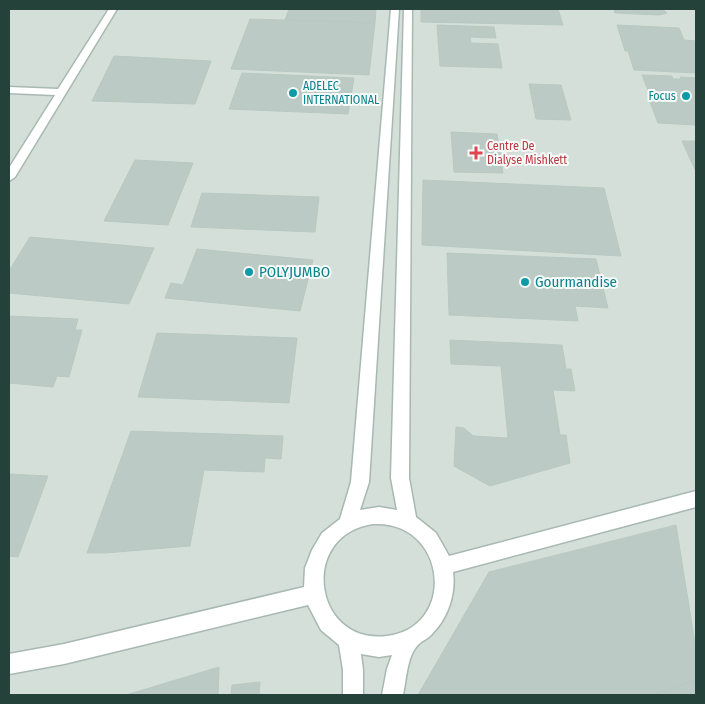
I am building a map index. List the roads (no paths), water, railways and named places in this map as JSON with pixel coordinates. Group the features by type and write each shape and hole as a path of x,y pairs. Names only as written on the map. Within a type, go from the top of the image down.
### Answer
{"street":[{"path":"9,177 112,9"},
{"path":"348,521 360,482 395,9"},
{"path":"408,9 400,478 408,523"},
{"path":"9,90 60,92"},
{"path":"384,151 406,151"},
{"path":"444,566 696,499"},
{"path":"385,516 408,523 431,540 444,566 445,594 433,621 409,640 389,646 368,645 348,638 325,619 313,594 313,567 322,544 348,521 361,517 385,516"},
{"path":"9,664 64,654 313,594"},
{"path":"348,638 353,670 353,695"},
{"path":"393,695 397,669 409,640"}],"place":[{"name":"ADELEC INTERNATIONAL","path":"293,93"},
{"name":"Focus","path":"686,96"},
{"name":"Centre De Dialyse Mishkett","path":"476,153"},
{"name":"POLYJUMBO","path":"249,272"},
{"name":"Gourmandise","path":"525,282"}]}
